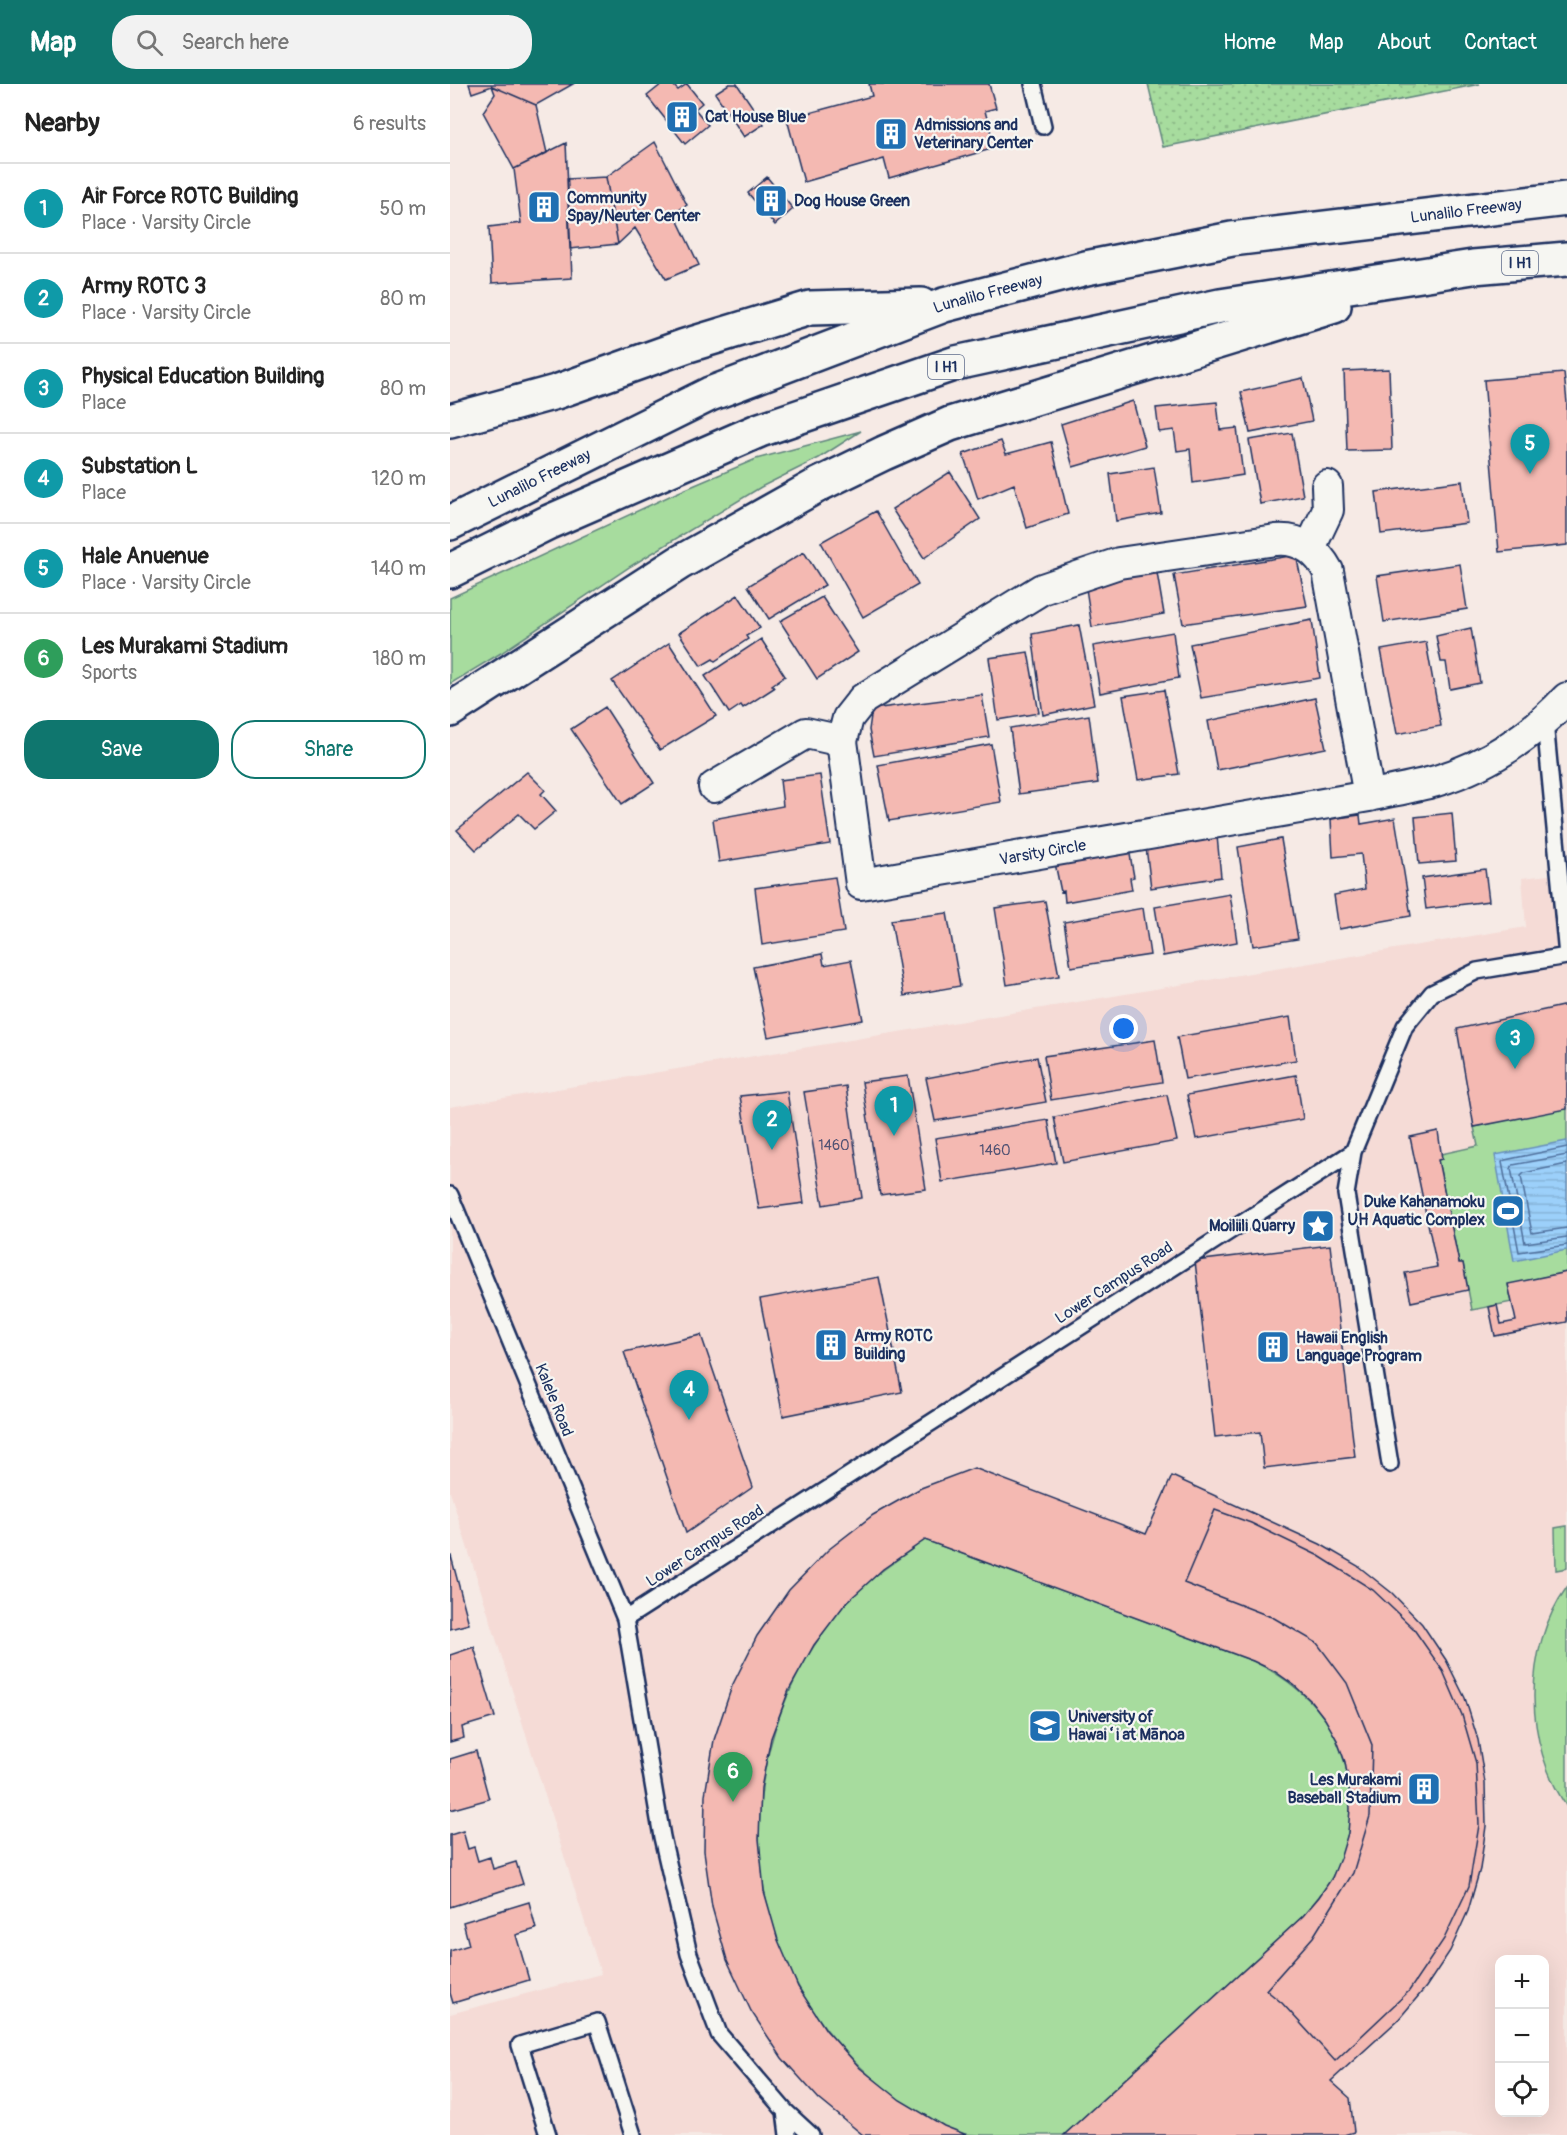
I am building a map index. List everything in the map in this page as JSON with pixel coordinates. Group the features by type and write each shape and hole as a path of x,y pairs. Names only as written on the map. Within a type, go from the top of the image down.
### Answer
{"highway":[{"name":"Lunalilo Freeway","path":"450,523 710,394 944,305 1086,268 1232,239 1567,199"},
{"name":"I H1","path":"450,572 549,522 760,430 956,363 1220,306 1473,267 1567,259"},
{"path":"450,710 679,563 748,523 818,485 950,424 1315,312 1473,267"},
{"path":"450,421 556,392 685,346 810,308 944,305"}],"street":[{"path":"1327,486 1328,510 1310,548 1321,559 1328,571 1369,796"},
{"name":"Varsity Circle","path":"1310,548 1291,540 1276,540 1119,563 1042,589 863,699 848,718 842,741 861,884 1369,796 1436,781 1473,767 1508,749 1545,722 1567,698"},
{"path":"714,787 806,733 842,741"}],"lane":[{"path":"1033,84 1043,126"},
{"path":"1390,1464 1346,1194 1353,1152 1405,1026 1432,993 1477,971 1567,956 1545,722"},
{"name":"Lower Campus Road","path":"625,1619 1353,1152"},
{"name":"Kalele Road","path":"450,1195 625,1619 662,1837 689,1954 719,2034 785,2111 811,2135"},
{"path":"548,2135 520,2045 597,2022 633,2135"},
{"path":"785,2111 788,2135"}],"shaded area":[{"name":"University of Hawaiʻi at Mānoa","path":"1567,873 1567,2135 450,2135 450,2014 601,1974 450,1492 450,1107 1526,927 1522,878"}],"green space":[{"path":"1148,84 1480,84 1163,147"},
{"path":"861,431 819,458 761,487 631,566 501,653 450,684 450,598 674,494 756,459"},
{"name":"Duke Kahanamoku UH Aquatic Complex","path":"1567,1107 1567,1272 1508,1285 1512,1302 1472,1310 1463,1263 1459,1263 1438,1160 1442,1159 1441,1154 1478,1146 1474,1127"},
{"path":"1567,1526 1567,1568 1556,1570 1555,1528"},
{"path":"925,1540 1261,1665 1290,1683 1309,1700 1324,1718 1336,1739 1344,1762 1349,1786 1348,1834 1341,1857 1321,1894 1303,1916 1064,2135 964,2134 930,2120 883,2087 843,2049 805,1998 779,1944 764,1886 759,1827 765,1768 782,1711 808,1656 844,1605 872,1578"},
{"path":"1567,1587 1567,1807 1553,1782 1543,1755 1536,1726 1534,1697 1536,1668 1542,1639 1552,1612"}],"water":[{"path":"1567,1141 1567,1250 1514,1261 1495,1155"}],"building":[{"path":"469,84 573,84 536,105 492,86 472,93"},
{"name":"Cat House Blue","path":"662,84 672,84 678,90 687,84 702,103 695,109 708,125 685,144 647,96"},
{"path":"729,84 737,84 764,124 744,137 715,93"},
{"name":"Admissions and Veterinary Center","path":"869,84 989,84 996,108 985,111 995,148 889,178 884,159 804,182 787,119 872,96"},
{"path":"492,86 536,105 547,153 514,169 483,112 495,94"},
{"path":"655,142 687,205 674,213 699,265 666,279 635,228 618,244 606,177"},
{"name":"Community Spay/Neuter Center","path":"566,143 572,278 492,283 489,227 521,223 514,169"},
{"path":"606,177 618,244 570,249 567,179"},
{"name":"Dog House Green","path":"767,177 793,209 775,225 748,193"},
{"path":"1389,369 1392,450 1347,451 1344,371"},
{"path":"1564,373 1567,403 1567,545 1499,552 1484,380"},
{"path":"1303,378 1312,421 1250,433 1241,392"},
{"path":"1133,401 1145,446 1073,467 1061,424"},
{"path":"1217,402 1220,430 1237,428 1243,475 1193,483 1190,449 1177,451 1174,430 1159,432 1156,408"},
{"path":"1292,433 1303,496 1260,504 1249,440"},
{"path":"1001,441 1006,454 1051,442 1068,514 1027,528 1014,484 978,499 963,454"},
{"path":"1154,467 1161,513 1116,521 1110,474"},
{"path":"950,472 980,519 924,558 892,509"},
{"path":"1462,481 1467,523 1381,534 1376,492"},
{"path":"876,511 918,585 863,617 821,542"},
{"path":"804,552 825,585 769,619 748,586"},
{"path":"1296,555 1307,606 1183,624 1174,575"},
{"path":"1460,564 1467,609 1384,622 1377,576"},
{"path":"1156,567 1164,614 1092,627 1085,582"},
{"path":"738,595 760,628 746,636 748,639 715,661 713,659 701,666 679,633"},
{"path":"822,597 858,652 817,679 780,621"},
{"path":"1312,620 1320,678 1201,698 1190,644"},
{"path":"1079,625 1094,704 1043,715 1032,634"},
{"path":"1471,628 1480,683 1450,689 1446,662 1441,662 1436,636"},
{"path":"1173,632 1179,678 1100,693 1093,646"},
{"path":"761,639 785,676 772,685 774,688 743,708 741,705 729,713 705,676"},
{"path":"1426,642 1441,726 1397,734 1381,650"},
{"path":"669,643 716,716 660,750 612,681"},
{"path":"1028,652 1039,713 998,720 989,658"},
{"path":"1164,690 1179,774 1138,780 1123,696"},
{"path":"982,695 989,737 874,756 869,730 872,709"},
{"path":"1315,698 1326,748 1217,770 1208,721"},
{"path":"605,707 654,783 622,804 571,729"},
{"path":"1089,715 1098,783 1019,794 1010,728"},
{"path":"991,744 1001,802 889,821 878,765"},
{"path":"527,772 545,790 541,794 556,811 534,829 519,814 476,850 457,830"},
{"path":"820,775 830,844 719,862 713,819 783,806 780,780"},
{"path":"1452,813 1456,861 1419,864 1415,817"},
{"path":"1360,815 1361,824 1395,818 1411,916 1339,929 1334,895 1365,889 1361,854 1333,857 1331,819"},
{"path":"1217,836 1221,877 1151,888 1146,847"},
{"path":"1281,839 1298,939 1253,946 1238,847"},
{"path":"1129,849 1134,877 1130,878 1132,890 1065,902 1055,863"},
{"path":"1485,869 1489,901 1426,909 1422,878"},
{"path":"835,877 844,932 762,945 755,888"},
{"path":"1230,894 1237,942 1163,956 1155,907"},
{"path":"1045,901 1059,976 1007,985 995,908"},
{"path":"1143,908 1150,955 1071,967 1064,922"},
{"path":"947,913 960,986 904,996 891,920"},
{"path":"822,954 824,965 851,960 863,1020 768,1037 753,967"},
{"path":"1567,1005 1567,1109 1474,1127 1457,1029"},
{"path":"1290,1017 1296,1060 1185,1079 1177,1037"},
{"path":"1155,1040 1162,1082 1051,1100 1044,1056"},
{"path":"1037,1057 1046,1102 935,1121 926,1078"},
{"path":"1296,1075 1303,1119 1196,1139 1187,1095"},
{"path":"908,1076 926,1189 880,1195 862,1082"},
{"path":"846,1086 862,1198 823,1205 804,1092"},
{"path":"787,1091 804,1203 759,1209 740,1096"},
{"path":"1167,1095 1177,1141 1063,1162 1054,1117"},
{"path":"1048,1120 1056,1163 942,1182 935,1138"},
{"path":"1438,1131 1442,1159 1438,1160 1459,1263 1463,1263 1468,1290 1411,1302 1405,1273 1437,1267 1410,1137"},
{"name":"Hawaii English Language Program","path":"1330,1245 1355,1457 1264,1468 1260,1432 1215,1437 1195,1261"},
{"path":"1567,1272 1567,1322 1495,1336 1489,1307 1497,1305 1501,1324 1516,1321 1508,1284"},
{"name":"Army ROTC Building","path":"879,1277 902,1392 783,1416 760,1299"},
{"path":"701,1335 753,1487 686,1533 624,1352"},
{"path":"974,1468 1146,1534 1172,1476 1320,1544 1358,1566 1392,1593 1422,1624 1446,1660 1465,1698 1478,1740 1485,1783 1486,1826 1480,1869 1468,1911 1450,1951 1426,1987 1398,2020 1331,2081 1350,2098 1354,2132 1344,2135 1064,2135 1303,1916 1319,1897 1332,1878 1348,1833 1350,1809 1345,1762 1337,1740 1311,1701 1274,1671 1253,1661 925,1540 883,1569 845,1604 814,1645 789,1690 771,1738 761,1788 759,1839 764,1891 778,1940 798,1987 826,2030 860,2068 900,2100 944,2126 967,2135 863,2135 819,2099 782,2058 751,2011 727,1960 712,1907 704,1851 705,1795 714,1740 732,1686 757,1636 789,1590 828,1550 873,1515 921,1488","holes":["1215,1510 1251,1523 1319,1556 1373,1590 1413,1628 1443,1671 1462,1715 1476,1763 1479,1825 1469,1886 1444,1939 1409,1991 1335,2061 1282,2003 1266,1990 1313,1937 1353,1873 1370,1816 1372,1745 1347,1683 1317,1643 1274,1618 1184,1583"]},
{"name":"Les Murakami Baseball Stadium","path":"1215,1510 1251,1523 1319,1556 1373,1590 1413,1628 1443,1671 1462,1715 1476,1763 1479,1825 1469,1886 1444,1939 1409,1991 1335,2061 1282,2003 1266,1990 1313,1937 1353,1873 1370,1816 1372,1745 1347,1683 1317,1643 1274,1618 1184,1583"},
{"path":"450,1557 469,1624 450,1629"},
{"path":"474,1647 495,1717 462,1727 464,1738 450,1742 450,1655"},
{"path":"476,1751 489,1799 450,1810 450,1759"},
{"path":"463,1831 468,1849 474,1847 478,1861 490,1857 493,1869 516,1862 523,1884 450,1907 450,1835"},
{"path":"529,1902 536,1929 516,1935 529,1980 453,2003 450,1993 450,1951 469,1945 463,1922"}],"place":[{"name":"Cat House Blue","path":"682,117"},
{"name":"Admissions and Veterinary Center","path":"891,134"},
{"name":"Dog House Green","path":"771,201"},
{"name":"Community Spay/Neuter Center","path":"544,207"},
{"name":"Hale Anuenue","path":"1530,474"},
{"name":"Physical Education Building","path":"1515,1069"},
{"name":"Air Force ROTC Building","path":"894,1136"},
{"name":"Army ROTC 3","path":"772,1150"},
{"name":"Duke Kahanamoku UH Aquatic Complex","path":"1508,1211"},
{"name":"Moiliili Quarry","path":"1318,1226"},
{"name":"Army ROTC Building","path":"831,1345"},
{"name":"Hawaii English Language Program","path":"1273,1347"},
{"name":"Substation L","path":"689,1420"},
{"name":"University of Hawaiʻi at Mānoa","path":"1045,1726"},
{"name":"Les Murakami Baseball Stadium","path":"1424,1789"},
{"name":"Les Murakami Stadium","path":"733,1802"}]}
